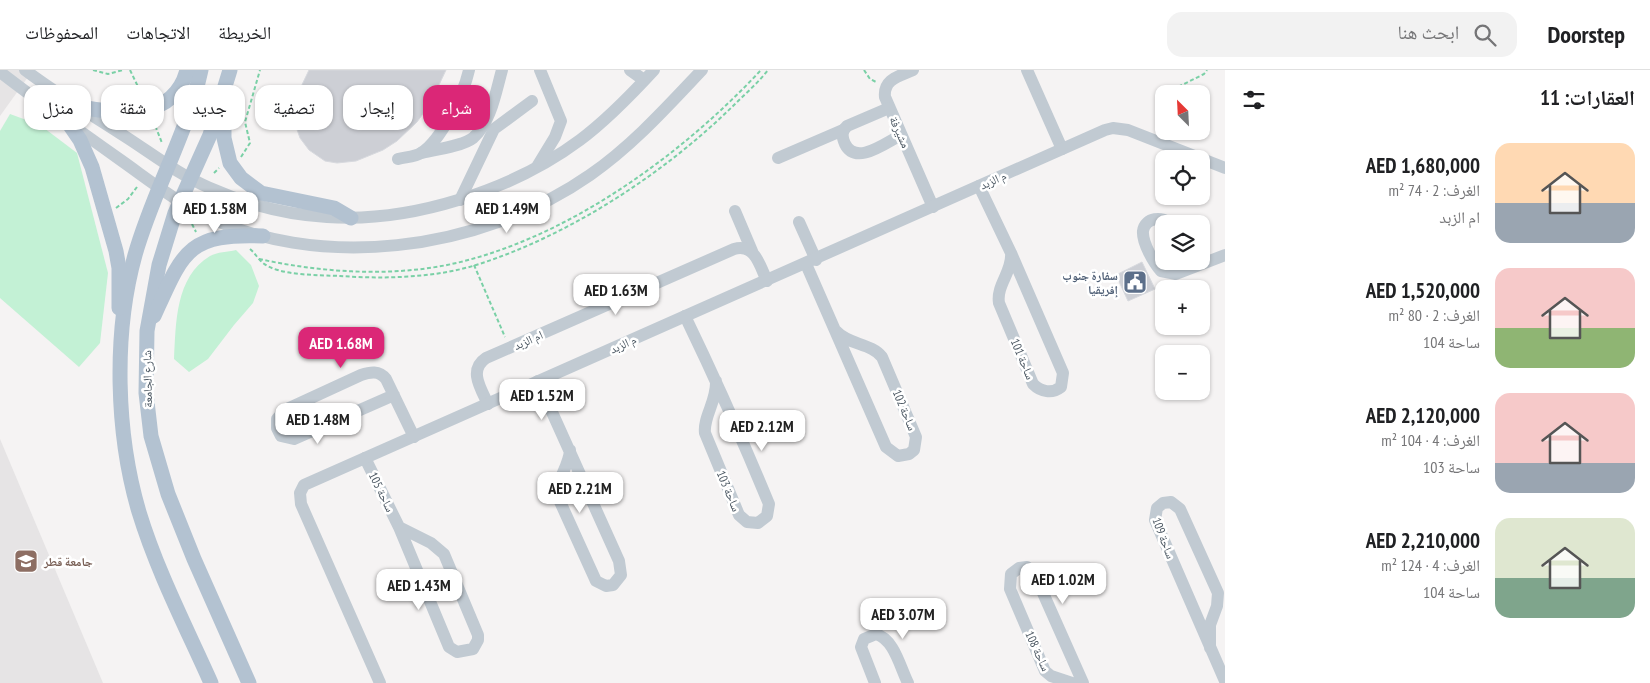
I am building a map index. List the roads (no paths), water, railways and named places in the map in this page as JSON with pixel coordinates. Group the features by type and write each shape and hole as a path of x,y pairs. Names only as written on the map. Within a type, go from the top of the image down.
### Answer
{"main road":[{"path":"91,109 118,113 149,110 171,96 180,86 187,70"},
{"name":"شارع الجامعة","path":"201,70 188,118 159,187 135,256 124,327 120,394 123,435 134,494 150,542 211,683"},
{"name":"شارع الجامعة","path":"230,70 210,135 180,202 159,265 147,331 145,367 147,413 158,466 183,533 249,683"},
{"path":"234,70 232,98 224,128 225,150 230,163 241,178 261,193 334,208 351,218"},
{"path":"73,130 86,150 105,213 119,268 119,313 124,327"},
{"path":"147,331 177,268 193,248 218,236 263,236"}],"street":[{"path":"421,153 440,132 463,90 469,70"},
{"path":"398,159 472,138 488,117 502,70"},
{"path":"536,168 555,137 561,121 540,70"},
{"path":"630,70 644,80"},
{"path":"91,114 191,179 218,192 268,208 326,217 351,218 422,209 460,200 536,168 587,135 654,70"},
{"path":"78,130 180,202 214,219 263,236 334,247 382,246 446,238 509,219 576,185 607,163 638,136 702,70"},
{"name":"مشيرفة","path":"913,70 894,78 886,86 885,97 933,207"},
{"path":"1027,70 1062,149"},
{"path":"0,72 24,91"},
{"path":"21,89 28,72 47,85"},
{"path":"460,200 494,128 532,101"},
{"path":"778,158 889,108"},
{"name":"م الزبد","path":"380,683 299,498 304,486 1105,130 1120,128 1225,168"},
{"path":"843,130 842,137 849,151 854,154 862,154 901,135"},
{"path":"440,132 456,144"},
{"name":"ساحة 101","path":"978,186 1012,253 1063,372 1061,387 1055,391 1046,392 1033,384 999,303 999,291 1010,264 1012,253"},
{"path":"735,211 767,281"},
{"path":"1155,219 1146,224 1143,230 1144,239 1155,264"},
{"name":"ساحة 102","path":"799,222 836,332 886,447 898,456 909,454 914,450 916,437 882,357 873,350 844,339 836,332"},
{"name":"ام الزبد","path":"488,404 476,375 478,366 486,358 734,249 744,248 752,251"},
{"path":"1210,259 1225,255"},
{"path":"1160,270 1168,274 1176,274 1183,270"},
{"name":"ساحة 103","path":"685,316 716,381 769,504 767,516 758,523 747,522 738,515 706,433 705,425 715,399 716,381"},
{"path":"394,395 294,439 282,436 277,428 277,419 281,412 369,372 383,375 394,395 414,436"},
{"path":"538,381 570,450 619,561 621,575 613,585 606,586 596,581 557,495 556,490 569,462 570,450"},
{"name":"ساحة 105","path":"365,458 399,527 449,647 457,652 473,649 478,640 478,635 444,554 431,543 399,527"},
{"name":"ساحة 109","path":"1210,648 1210,625 1218,600 1216,585 1180,509 1171,502 1163,503 1157,508 1155,520 1210,648 1225,681"},
{"name":"ساحة 108","path":"1072,683 1051,676 1045,671 1010,589 1011,574 1019,568 1027,567 1035,575 1083,683"},
{"path":"875,683 861,647 864,639 876,634 884,637 889,642 908,683"}],"place":[{"name":"سفارة جنوب إفريقيا","path":"1135,282"},
{"name":"جامعة قطر","path":"26,561"}]}
